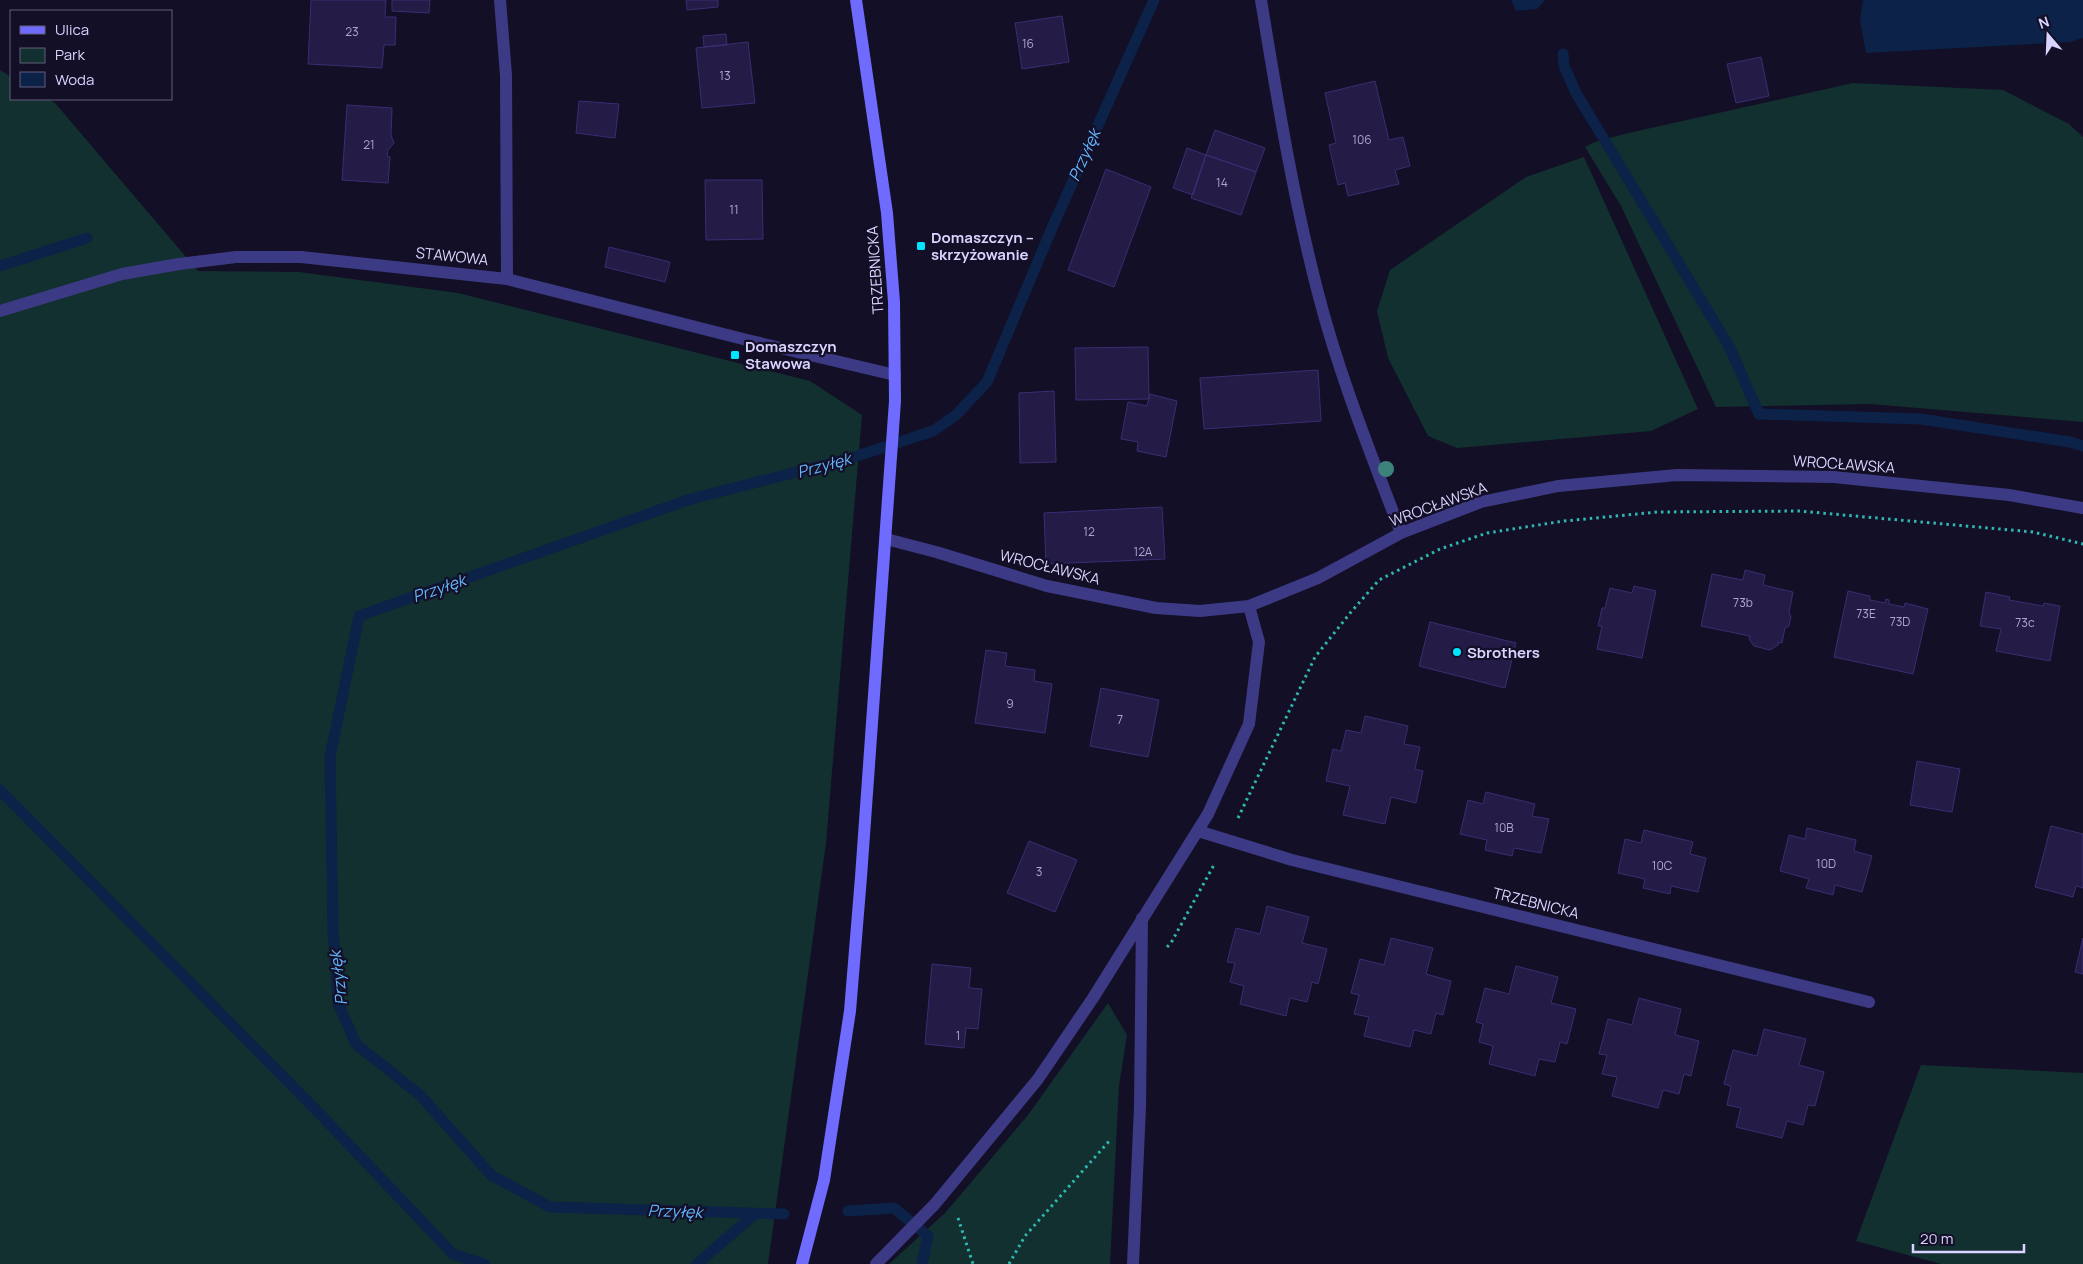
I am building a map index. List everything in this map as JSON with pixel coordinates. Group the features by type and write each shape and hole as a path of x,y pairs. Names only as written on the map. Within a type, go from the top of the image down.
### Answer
{"street":[{"path":"500,0 506,75 507,278"},
{"name":"TRZEBNICKA","path":"802,1264 824,1180 850,1011 895,402 894,302 888,213 856,0"},
{"path":"1261,0 1299,216 1318,295 1352,404 1401,533"},
{"name":"STAWOWA","path":"0,310 122,274 236,257 301,257 507,278 747,340 895,375"},
{"name":"WROCŁAWSKA","path":"886,539 936,552 1047,586 1156,608 1200,611 1249,606 1318,578 1401,533 1481,502 1558,486 1677,475 1834,477 2009,495 2083,508"},
{"path":"876,1264 935,1204 1038,1079 1093,998 1208,814 1249,724 1259,642 1249,606"},
{"name":"TRZEBNICKA","path":"1198,831 1292,860 1869,1002"},
{"path":"1133,1264 1140,1107 1142,918"}],"path":[{"path":"1142,970 1172,943 1227,841 1315,657 1379,580 1440,549 1487,532 1564,520 1658,512 1799,511 2033,532 2083,544"},
{"path":"1009,1264 1026,1236 1140,1107"},
{"path":"946,1190 973,1264"}],"green space":[{"path":"0,70 10,76 10,100 50,100 55,103 198,271 299,272 458,293 810,381 862,415 826,843 768,1264 0,1264"},
{"path":"1853,83 2003,90 2069,124 2083,137 2083,422 1870,404 1716,407 1621,206 1585,147 1597,141 1633,132"},
{"path":"1584,157 1698,409 1651,431 1457,448 1428,436 1388,358 1377,311 1390,270 1526,177"},
{"path":"1108,1003 1127,1035 1119,1086 1110,1264 889,1264 945,1213 1028,1115"},
{"path":"1921,1065 2083,1073 2083,1264 1941,1264 1856,1241"}],"water":[{"path":"1511,0 1545,0 1537,9 1516,11"},
{"path":"1863,0 2083,0 2083,38 2070,42 1866,53 1860,20"}],"building":[{"path":"311,0 386,0 385,17 396,17 395,45 384,45 382,68 308,64"},
{"path":"392,0 430,0 429,13 392,11"},
{"path":"686,0 718,0 718,7 687,10"},
{"path":"1062,16 1069,62 1022,69 1015,23"},
{"path":"726,34 727,45 704,47 703,36"},
{"path":"748,42 755,103 702,108 696,48"},
{"path":"1761,57 1769,96 1736,103 1727,64"},
{"path":"1375,81 1389,140 1403,137 1410,166 1395,170 1399,184 1348,196 1345,183 1338,185 1329,145 1336,143 1325,93"},
{"path":"579,101 619,104 615,138 576,133"},
{"path":"347,105 392,108 391,135 394,143 388,150 387,156 390,157 388,183 342,180"},
{"path":"1215,130 1265,148 1256,172 1206,155"},
{"path":"1187,148 1206,155 1193,195 1173,188"},
{"path":"1206,155 1256,172 1241,215 1191,198"},
{"path":"1106,169 1151,187 1114,287 1068,270"},
{"path":"705,180 762,180 763,239 706,240"},
{"path":"609,247 670,262 665,282 605,267"},
{"path":"1148,347 1149,399 1076,400 1075,348"},
{"path":"1318,370 1321,421 1204,429 1200,378"},
{"path":"1054,391 1056,462 1020,463 1019,393"},
{"path":"1150,394 1177,401 1166,457 1137,451 1138,442 1121,439 1128,402 1147,406"},
{"path":"1162,507 1165,559 1046,564 1044,513"},
{"path":"1745,570 1765,575 1763,585 1793,592 1789,613 1791,616 1789,626 1785,628 1782,643 1779,642 1778,645 1770,650 1754,646 1749,639 1750,636 1701,626 1712,574 1743,580"},
{"path":"1634,586 1656,591 1642,658 1597,649 1602,626 1598,626 1602,608 1605,608 1610,588 1632,593"},
{"path":"1848,591 1870,596 1870,600 1885,603 1886,599 1889,600 1889,604 1904,607 1905,603 1928,609 1913,674 1834,657"},
{"path":"1986,592 2010,597 2009,600 2043,606 2044,603 2060,606 2050,661 1996,651 2001,629 1980,626"},
{"path":"1430,622 1516,643 1505,688 1419,666"},
{"path":"986,650 1007,653 1005,666 1035,670 1034,681 1052,684 1045,733 975,723"},
{"path":"1101,688 1159,700 1148,757 1090,746"},
{"path":"1365,716 1408,726 1404,744 1420,747 1415,769 1423,771 1416,803 1391,797 1385,824 1343,815 1350,786 1326,781 1333,749 1341,751 1346,730 1361,733"},
{"path":"1917,761 1960,769 1952,812 1910,805"},
{"path":"1486,792 1535,804 1532,816 1549,819 1541,853 1514,848 1512,856 1485,850 1487,840 1460,834 1468,800 1483,804"},
{"path":"2051,826 2083,834 2083,888 2076,886 2073,897 2035,887"},
{"path":"1807,828 1856,840 1854,851 1872,856 1862,892 1835,885 1833,895 1806,888 1809,879 1780,871 1789,835 1805,839"},
{"path":"1644,830 1693,842 1690,854 1706,858 1698,892 1671,886 1670,894 1643,888 1645,879 1618,873 1625,839 1641,843"},
{"path":"1029,841 1077,860 1055,912 1007,893"},
{"path":"1267,906 1309,917 1302,943 1327,949 1318,984 1312,982 1307,1002 1290,998 1286,1016 1240,1004 1244,986 1230,982 1235,963 1227,962 1236,928 1260,934"},
{"path":"1391,938 1433,948 1426,974 1451,981 1443,1015 1436,1013 1431,1034 1414,1030 1410,1047 1364,1036 1369,1017 1354,1014 1359,995 1351,993 1360,959 1384,965"},
{"path":"2083,938 2083,974 2075,972"},
{"path":"932,964 971,968 969,988 982,989 978,1029 966,1028 964,1048 925,1044"},
{"path":"1516,966 1558,977 1551,1003 1576,1009 1567,1044 1560,1042 1555,1062 1539,1059 1535,1076 1489,1064 1493,1046 1479,1042 1483,1024 1476,1022 1485,988 1509,994"},
{"path":"1639,998 1681,1009 1675,1035 1699,1041 1691,1076 1684,1074 1679,1094 1663,1090 1658,1108 1612,1096 1617,1077 1602,1074 1607,1055 1599,1054 1608,1019 1632,1025"},
{"path":"1764,1029 1806,1039 1799,1065 1824,1072 1815,1106 1808,1105 1803,1125 1787,1121 1782,1138 1736,1127 1741,1108 1727,1105 1731,1086 1724,1084 1733,1050 1757,1056"}],"waterway":[{"name":"Przyłęk","path":"784,1214 550,1207 491,1175 420,1095 356,1044 338,1003 333,931 330,757 359,616 691,499 851,458 933,431 956,415 987,382 1052,228 1154,0"},
{"path":"1563,54 1564,66 1576,93 1729,346 1759,414 1921,419 2070,442 2083,446"},
{"path":"0,266 87,238"},
{"path":"0,790 318,1112 453,1254 484,1264"},
{"name":"Przyłęk","path":"848,1211 894,1208 928,1236 922,1264"},
{"path":"697,1264 756,1213"}],"place":[{"name":"Domaszczyn – skrzyżowanie","path":"921,246"},
{"name":"Domaszczyn Stawowa","path":"735,355"},
{"name":"Sbrothers","path":"1457,652"}]}
